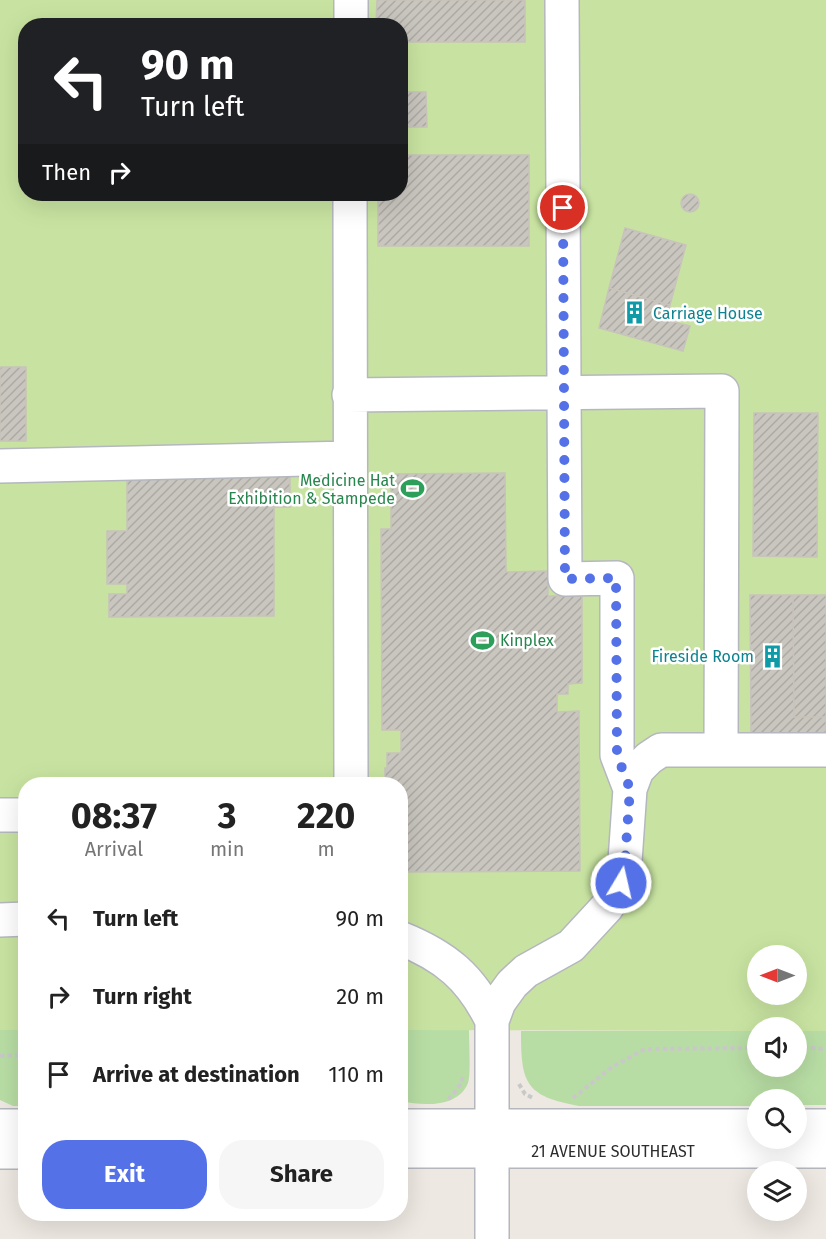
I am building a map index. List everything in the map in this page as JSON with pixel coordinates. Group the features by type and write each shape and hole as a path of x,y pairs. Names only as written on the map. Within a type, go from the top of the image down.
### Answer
{"street":[{"path":"351,0 351,18"},
{"path":"561,0 565,579 616,578 617,755 630,789"},
{"path":"350,201 351,777"},
{"path":"349,395 722,391 721,750"},
{"path":"0,466 350,458"},
{"path":"492,1239 492,1021 499,1002 512,984 526,971 571,946 607,907 621,883 625,861 630,789 638,770 649,758 661,750 826,750"},
{"path":"0,815 18,815"},
{"path":"0,920 18,919"},
{"path":"408,942 445,961 465,977 482,1001 492,1021"},
{"path":"0,1126 18,1126"},
{"path":"807,1126 826,1126"},
{"name":"21 AVENUE SOUTHEAST","path":"408,1127 491,1139 826,1151"},
{"name":"21 AVENUE SOUTHEAST","path":"408,1150 491,1139 747,1127"},
{"path":"0,1152 18,1152"}],"path":[{"path":"568,1102 612,1067 645,1049 747,1048"},
{"path":"807,1048 826,1049"},
{"path":"0,1056 18,1055"},
{"path":"444,1101 453,1095 463,1080 463,1070"},
{"path":"515,1077 525,1094 536,1099"}],"green space":[{"name":"Medicine Hat Exhibition & Stampede","path":"0,0 826,0 826,1031 807,1031 807,1017 747,1017 747,1031 408,1030 408,777 18,777 18,1030 0,1030"},
{"path":"0,1030 18,1030 18,1106 0,1100"},
{"path":"408,1030 469,1030 469,1079 463,1091 448,1101 419,1104 408,1102"},
{"path":"521,1031 747,1031 747,1077 807,1077 807,1031 826,1031 826,1105 807,1105 807,1089 747,1089 747,1106 579,1106 561,1102 537,1092 525,1075"}],"building":[{"path":"377,0 525,0 525,42 408,42 408,18 376,18"},
{"path":"408,92 426,92 427,127 408,127"},
{"path":"408,155 529,155 529,246 378,246 378,201 408,201"},
{"path":"690,194 696,197 699,203 696,209 690,212 684,209 681,203 684,197"},
{"path":"625,228 686,245 670,305 609,288"},
{"name":"Carriage House","path":"609,288 670,305 666,320 690,326 683,351 599,328"},
{"path":"0,367 26,367 26,441 0,441"},
{"path":"754,413 818,413 817,557 753,556"},
{"name":"Kinplex","path":"505,473 506,572 548,571 548,596 582,596 582,683 568,684 568,694 557,694 557,712 579,711 580,871 408,872 408,777 385,777 387,753 401,753 401,730 382,730 381,529 391,529 391,474"},
{"path":"290,474 290,507 274,507 274,616 109,617 109,594 127,594 127,584 107,584 107,531 127,531 127,475"},
{"name":"Fireside Room","path":"750,595 793,595 794,717 826,717 826,735 751,735"},
{"path":"793,595 826,595 826,717 794,717"}],"place":[{"name":"Carriage House","path":"635,313"},
{"name":"Medicine Hat Exhibition & Stampede","path":"413,489"},
{"name":"Kinplex","path":"482,640"},
{"name":"Fireside Room","path":"772,656"}],"route":[{"path":"563,208 565,579 616,578 617,755 630,789 625,861 621,883"}]}
